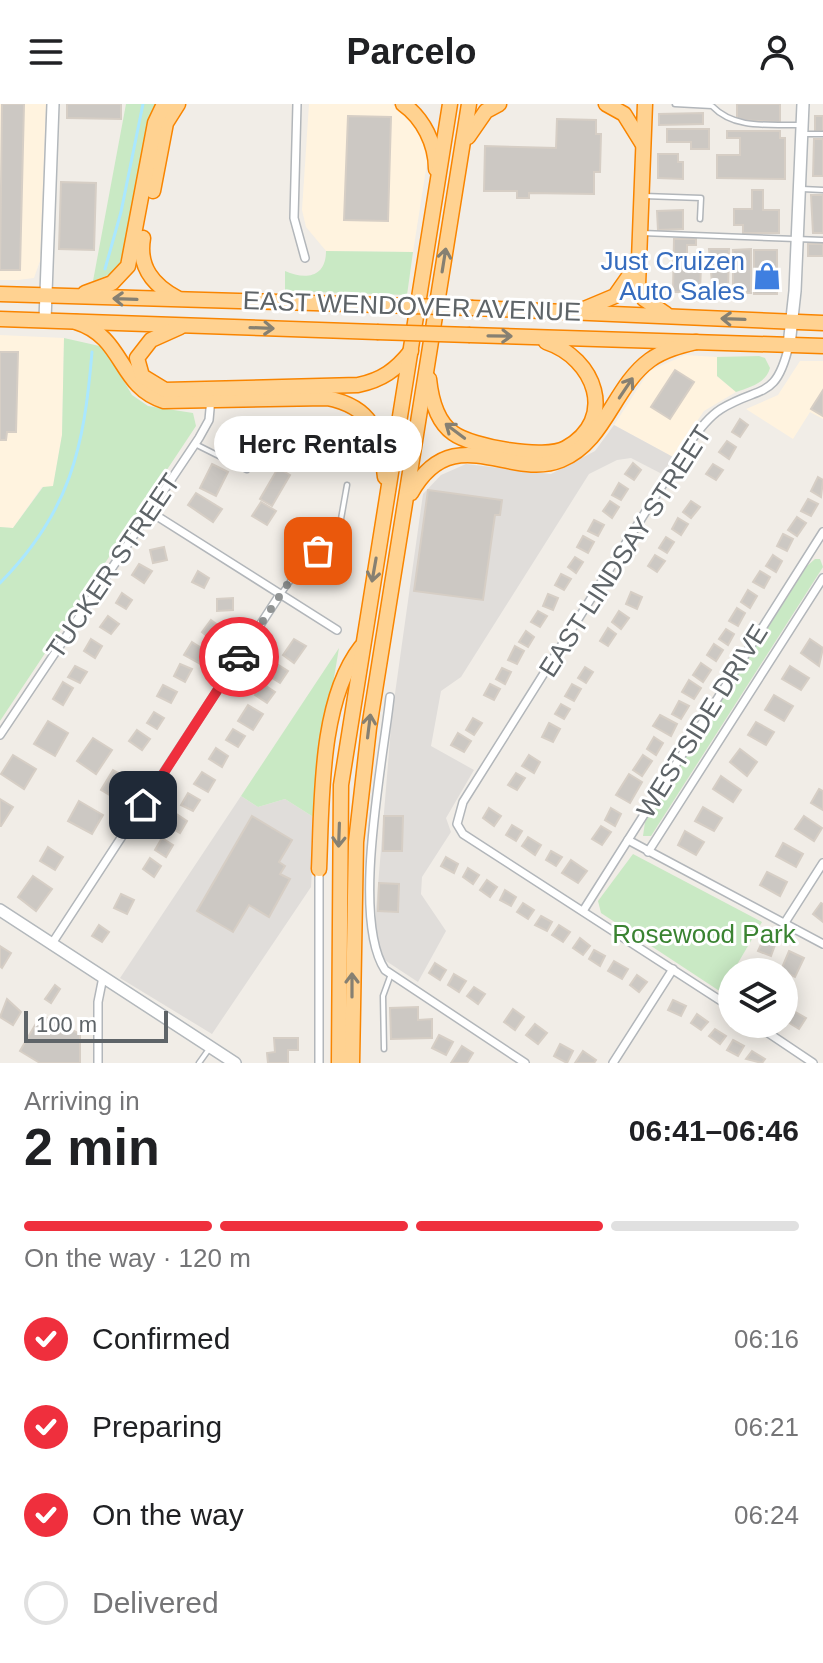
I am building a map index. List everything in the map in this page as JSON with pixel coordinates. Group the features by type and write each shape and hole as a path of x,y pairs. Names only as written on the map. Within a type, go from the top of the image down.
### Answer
{"highway":[{"path":"71,297 112,283 128,266 155,123 164,104"},
{"path":"178,104 166,123 141,251 149,276 178,300"},
{"path":"403,104 416,113 429,137 436,162 436,194"},
{"path":"342,1062 341,785 450,104"},
{"path":"342,1062 356,842 370,716 469,104"},
{"path":"460,160 472,127 486,111 499,104"},
{"path":"606,104 624,114 643,144"},
{"path":"645,104 638,286 644,299 655,309 673,317"},
{"path":"576,311 615,296 638,262"},
{"name":"EAST WENDOVER AVENUE","path":"0,294 576,311 823,323"},
{"name":"EAST WENDOVER AVENUE","path":"0,319 823,346"},
{"path":"76,322 92,327 105,337 118,353 134,383 146,395 164,401 358,385 379,380 399,367 411,351"},
{"path":"184,325 144,346 137,358 142,376 165,390 211,396 327,398 350,403 366,416 376,431 388,493"},
{"path":"427,365 438,415 452,433 471,442 520,452 565,449 582,434 592,417 595,391 585,366 563,348 530,337"},
{"path":"406,500 419,477 438,463 460,456 482,455 530,463 557,462 578,451 593,437 635,374 649,361 666,350 696,342"},
{"path":"319,869 324,768 344,668 361,647"}],"street":[{"path":"45,320 53,104"},
{"path":"297,104 294,218 305,258"},
{"name":"EAST LINDSAY STREET","path":"583,911 463,834 457,824 463,802 687,446 721,409 768,388 781,372 794,322 803,104"},
{"name":"TUCKER STREET","path":"0,735 195,444 209,420 211,396"},
{"path":"149,511 337,630"},
{"name":"WESTSIDE DRIVE","path":"583,911 819,546 823,532"},
{"name":"WESTSIDE DRIVE","path":"648,852 823,578"},
{"path":"51,945 279,596"},
{"path":"390,697 369,887 375,956 391,974 525,1063"},
{"path":"628,840 823,944"},
{"path":"784,924 823,863"},
{"path":"319,869 319,1063"},
{"path":"0,910 235,1063"},
{"path":"583,911 718,999"},
{"path":"613,1063 673,969"},
{"path":"98,1063 98,1002 103,977"},
{"path":"776,1038 813,1063"}],"lane":[{"path":"675,104 712,105 724,118 735,122 823,134"},
{"path":"799,189 823,190"},
{"path":"641,196 701,198 700,219"},
{"path":"640,233 823,240"},
{"path":"195,444 247,470 267,442"},
{"path":"279,596 299,569 338,536 347,485"},
{"path":"384,1049 383,996 391,974"},
{"path":"199,1063 210,1047"}],"shaded area":[{"path":"0,104 46,104 40,261 34,278 0,280"},
{"path":"309,104 392,104 415,122 427,146 427,163 413,252 326,251 306,227 302,210"},
{"path":"0,335 64,338 62,435 53,487 42,487 13,528 0,527"},
{"path":"685,355 717,357 717,376 736,392 704,411 673,457 614,425 649,371"},
{"path":"800,361 823,361 823,419 810,412 793,439 746,409 778,395"},
{"path":"614,425 673,457 662,474 631,458 617,460 589,474 461,677 441,691 431,746 474,770 446,818 451,832 422,877 421,894 446,931 418,982 383,959 376,931 376,910 392,715 423,494 441,475 466,464 551,474 595,451"},
{"path":"241,796 258,807 285,799 315,818 311,887 212,1034 120,978"}],"green space":[{"path":"126,104 156,104 126,257 111,274 93,281"},
{"path":"326,251 413,252 407,295 285,291 285,271 307,276 318,272"},
{"path":"64,338 104,347 132,395 148,406 193,413 196,426 0,721 0,527 13,528 43,487 53,486 62,435"},
{"path":"717,357 765,358 770,368 761,381 752,386 736,392 717,376"},
{"path":"820,559 823,567 651,836 643,836 645,822 807,566"},
{"path":"339,648 317,779 315,818 285,799 258,807 241,796"},
{"name":"Rosewood Park","path":"633,854 762,922 741,958 718,958 718,990 601,913 598,901"}],"building":[{"path":"2,104 24,104 20,270 0,270"},
{"path":"67,104 121,104 121,119 67,118"},
{"path":"737,104 780,104 780,122 737,120"},
{"path":"703,113 703,124 659,125 659,114"},
{"path":"348,116 391,117 388,221 344,220"},
{"path":"815,116 823,116 823,131 815,131"},
{"path":"557,119 596,120 596,134 601,134 600,172 594,172 594,194 529,193 529,198 517,198 517,191 484,191 485,146 556,148"},
{"path":"667,129 709,129 709,149 691,149 691,142 667,142"},
{"path":"727,131 780,131 780,138 785,138 785,179 717,178 717,155 740,155 740,138 727,138"},
{"path":"814,139 823,139 823,176 813,176"},
{"path":"658,154 678,154 678,162 683,162 683,179 658,178"},
{"path":"61,182 96,183 94,250 59,249"},
{"path":"752,190 763,190 763,210 779,210 779,233 743,233 743,225 734,225 734,209 752,209"},
{"path":"811,195 823,195 823,233 813,233"},
{"path":"683,210 683,229 658,230 657,211"},
{"path":"674,239 696,239 696,245 687,245 687,265 701,265 700,292 673,292"},
{"path":"808,244 823,244 823,256 808,256"},
{"path":"709,249 729,249 728,294 713,294"},
{"path":"751,249 751,293 733,293 733,250"},
{"path":"754,250 777,250 777,294 754,294"},
{"path":"0,352 18,352 16,432 7,432 6,440 0,440"},
{"path":"675,370 694,382 670,419 651,407"},
{"path":"823,390 823,416 811,409"},
{"path":"740,419 748,425 740,437 732,432"},
{"path":"240,424 256,433 240,462 223,452"},
{"path":"294,433 363,435 362,468 331,467 331,452 294,451"},
{"path":"727,441 736,447 729,459 719,452"},
{"path":"633,463 641,470 634,480 625,474"},
{"path":"212,464 228,472 216,496 200,488"},
{"path":"713,464 723,470 716,480 706,474"},
{"path":"278,468 290,475 272,506 260,499"},
{"path":"818,477 823,480 821,497 811,491"},
{"path":"619,483 628,489 621,500 612,495"},
{"path":"428,490 502,500 500,515 495,515 483,600 414,591"},
{"path":"196,493 222,509 213,522 188,505"},
{"path":"808,499 818,504 811,516 801,511"},
{"path":"610,501 619,507 612,518 603,511"},
{"path":"691,501 700,507 691,518 683,512"},
{"path":"261,502 276,511 267,525 252,516"},
{"path":"797,517 806,523 797,536 788,530"},
{"path":"678,518 688,524 681,535 672,529"},
{"path":"594,520 604,525 598,536 588,531"},
{"path":"783,534 793,539 787,551 777,546"},
{"path":"583,536 594,542 588,553 577,547"},
{"path":"666,537 674,542 667,553 659,548"},
{"path":"164,547 167,560 153,563 150,550"},
{"path":"655,555 665,561 657,572 648,566"},
{"path":"773,555 782,561 776,572 766,566"},
{"path":"575,557 583,562 576,573 568,567"},
{"path":"139,564 152,571 144,583 132,575"},
{"path":"198,571 209,578 204,588 192,582"},
{"path":"760,571 770,577 764,588 753,582"},
{"path":"561,574 571,579 564,590 555,585"},
{"path":"748,590 757,596 750,608 741,602"},
{"path":"631,592 642,597 637,609 626,604"},
{"path":"122,593 132,600 126,609 116,603"},
{"path":"548,594 558,598 553,610 543,606"},
{"path":"233,598 233,610 217,611 217,599"},
{"path":"737,608 745,613 738,626 729,621"},
{"path":"538,611 547,616 540,627 531,622"},
{"path":"619,611 629,618 621,629 612,622"},
{"path":"108,616 119,624 111,634 100,627"},
{"path":"211,620 223,629 213,641 202,632"},
{"path":"608,628 616,634 608,646 600,641"},
{"path":"726,629 734,634 728,645 719,639"},
{"path":"526,631 534,637 528,647 519,642"},
{"path":"91,639 102,646 95,658 84,651"},
{"path":"294,639 306,646 294,663 283,655"},
{"path":"810,639 823,648 819,666 801,653"},
{"path":"192,642 211,654 204,666 184,655"},
{"path":"714,644 723,650 716,661 707,655"},
{"path":"515,646 524,651 517,664 508,660"},
{"path":"701,663 711,670 703,682 693,675"},
{"path":"180,664 192,669 185,682 174,676"},
{"path":"277,664 288,671 280,683 269,676"},
{"path":"75,666 87,672 80,683 68,677"},
{"path":"790,666 809,678 801,690 782,679"},
{"path":"585,667 593,672 586,683 578,678"},
{"path":"502,668 511,672 505,684 496,679"},
{"path":"689,680 701,688 694,699 682,692"},
{"path":"63,682 73,688 63,705 53,699"},
{"path":"263,684 275,692 267,703 255,695"},
{"path":"490,684 500,689 494,700 484,695"},
{"path":"572,684 581,689 574,701 565,696"},
{"path":"163,685 177,692 171,703 157,696"},
{"path":"774,695 793,706 784,721 765,710"},
{"path":"679,701 689,706 681,719 672,714"},
{"path":"561,704 570,709 564,719 555,714"},
{"path":"248,705 263,714 253,730 238,721"},
{"path":"154,712 164,718 157,729 147,723"},
{"path":"660,715 677,724 671,736 653,726"},
{"path":"473,718 482,723 474,735 466,730"},
{"path":"48,721 68,733 55,756 34,744"},
{"path":"756,722 774,732 766,745 748,735"},
{"path":"549,723 560,729 553,742 542,737"},
{"path":"233,729 245,736 238,747 226,740"},
{"path":"137,730 150,739 142,750 129,741"},
{"path":"458,733 471,741 464,752 451,745"},
{"path":"654,737 663,743 656,755 647,749"},
{"path":"93,738 112,750 96,774 77,761"},
{"path":"216,748 228,756 222,767 209,759"},
{"path":"740,749 757,762 747,776 730,762"},
{"path":"13,755 36,769 24,789 1,774"},
{"path":"529,755 540,762 534,773 522,766"},
{"path":"643,755 652,761 642,776 633,770"},
{"path":"113,770 136,783 125,804 101,790"},
{"path":"202,772 215,780 208,792 194,784"},
{"path":"516,773 525,778 517,790 508,785"},
{"path":"629,774 642,782 630,803 616,795"},
{"path":"721,776 741,790 733,802 713,789"},
{"path":"819,789 823,791 823,810 811,803"},
{"path":"188,793 200,800 193,811 181,805"},
{"path":"0,799 13,807 1,826 0,826"},
{"path":"79,801 103,815 92,834 68,821"},
{"path":"703,807 722,818 714,831 695,821"},
{"path":"489,808 501,816 494,826 483,818"},
{"path":"611,808 621,814 615,826 605,820"},
{"path":"175,813 187,821 180,833 167,825"},
{"path":"252,816 292,840 279,862 285,866 280,874 290,879 269,917 249,905 233,932 197,911"},
{"path":"384,816 403,816 402,851 383,851"},
{"path":"804,816 822,828 814,841 795,829"},
{"path":"512,825 522,831 516,841 506,835"},
{"path":"601,826 611,832 602,845 592,839"},
{"path":"685,831 704,842 696,855 678,845"},
{"path":"528,837 541,845 535,855 522,846"},
{"path":"162,838 173,845 166,857 155,850"},
{"path":"783,843 803,854 796,867 776,856"},
{"path":"48,847 63,857 55,870 40,861"},
{"path":"551,851 562,857 556,866 546,860"},
{"path":"446,857 458,864 454,873 441,866"},
{"path":"150,858 161,866 154,877 143,869"},
{"path":"571,860 587,871 578,883 562,873"},
{"path":"468,868 479,875 473,884 463,877"},
{"path":"767,872 787,882 780,896 760,885"},
{"path":"33,876 52,889 36,911 18,897"},
{"path":"487,880 497,887 490,897 480,890"},
{"path":"379,883 399,884 398,912 378,911"},
{"path":"505,890 516,897 511,906 500,900"},
{"path":"121,894 134,900 127,914 114,908"},
{"path":"523,903 534,910 528,919 517,912"},
{"path":"823,904 823,922 813,914"},
{"path":"541,916 552,922 547,931 535,925"},
{"path":"99,925 109,932 102,942 92,936"},
{"path":"559,925 570,932 563,942 552,935"},
{"path":"580,938 590,946 583,955 573,948"},
{"path":"763,940 775,945 771,956 758,951"},
{"path":"0,946 11,953 2,968 0,966"},
{"path":"594,950 605,956 600,966 589,959"},
{"path":"789,951 804,958 798,971 798,958 786,958"},
{"path":"614,961 628,969 622,979 608,971"},
{"path":"435,963 446,970 440,980 429,973"},
{"path":"454,974 466,981 459,992 448,985"},
{"path":"637,975 647,982 639,992 630,985"},
{"path":"55,985 60,989 51,1003 45,999"},
{"path":"474,987 485,994 478,1004 467,996"},
{"path":"7,999 21,1012 13,1025 0,1017"},
{"path":"673,1000 686,1006 681,1016 668,1010"},
{"path":"418,1007 418,1020 432,1019 432,1038 391,1039 390,1008"},
{"path":"513,1009 524,1017 515,1030 504,1022"},
{"path":"798,1013 806,1018 798,1028"},
{"path":"697,1014 708,1022 701,1030 691,1023"},
{"path":"41,1015 80,1034 80,1063 40,1063 20,1051"},
{"path":"535,1024 547,1033 538,1044 526,1035"},
{"path":"715,1029 718,1038 724,1038 720,1044 709,1036"},
{"path":"439,1035 453,1042 446,1055 432,1048"},
{"path":"274,1038 298,1038 298,1050 288,1050 288,1063 268,1063 267,1053 275,1052"},
{"path":"733,1040 744,1046 738,1056 727,1050"},
{"path":"560,1044 573,1051 567,1063 554,1056"},
{"path":"462,1046 473,1053 467,1063 451,1063"},
{"path":"583,1051 596,1060 594,1063 575,1063"},
{"path":"752,1051 765,1059 762,1063 746,1059"}],"waterway":[{"path":"105,269 121,212 143,104"},
{"path":"0,583 43,531 69,477 84,419 92,352"}],"way so far":[{"path":"239,657 289,582 318,551"}],"place":[{"name":"Just Cruizen Auto Sales","path":"767,276"},
{"name":"Herc Rentals","path":"318,551"}],"route":[{"path":"143,805 239,657"}]}
